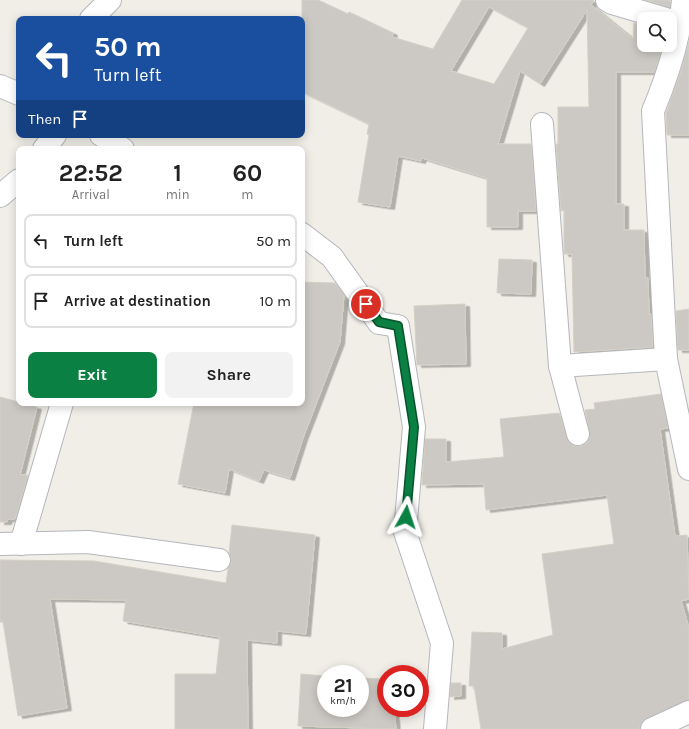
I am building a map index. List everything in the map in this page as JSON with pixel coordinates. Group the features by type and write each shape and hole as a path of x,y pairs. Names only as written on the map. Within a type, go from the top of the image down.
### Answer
{"street":[{"path":"95,16 110,0"},
{"path":"607,0 612,3 642,12"},
{"path":"677,12 683,0"},
{"path":"669,52 666,79 653,111 666,360 689,469"},
{"path":"0,86 16,93"},
{"path":"542,124 560,366 578,434"},
{"path":"106,138 118,146"},
{"path":"0,196 16,183"},
{"path":"305,236 332,257 379,322 398,326 414,427 405,532 442,643 435,729"},
{"path":"560,366 666,360"},
{"path":"21,544 61,406"},
{"path":"0,544 88,542 219,560"},
{"path":"652,729 689,712"}],"building":[{"path":"302,0 318,0 348,14 349,12 393,33 392,37 433,49 462,0 594,0 591,5 633,39 634,23 637,24 637,52 661,52 655,72 616,72 616,204 624,204 624,230 644,230 645,278 648,278 649,315 651,314 653,347 574,352 572,254 564,254 564,210 561,211 556,144 558,144 558,107 589,107 587,10 540,84 520,71 498,144 531,144 536,211 518,211 518,227 487,227 487,178 422,158 421,161 398,156 390,207 358,202 369,135 367,134 369,124 305,93 305,16 302,16","holes":["489,7 528,28 494,84 451,71"]},
{"path":"646,0 670,0 670,7"},
{"path":"689,42 689,135 667,135 666,113 680,74"},
{"path":"499,259 532,260 531,294 497,293"},
{"path":"305,282 335,283 344,295 340,342 303,438 290,478 264,470 259,481 229,469 225,493 178,484 193,406 305,406"},
{"path":"465,304 466,364 417,365 414,306"},
{"path":"689,309 689,350 678,350 676,311"},
{"path":"661,394 668,428 660,429 675,536 687,535 689,599 681,601 689,628 689,700 647,718 642,721 639,729 481,729 474,686 469,686 472,632 502,633 502,649 553,635 542,554 614,544 607,495 486,510 484,484 422,485 425,439 446,439 446,462 504,457 500,419 559,413 569,442 574,446 581,446 587,443 590,437 585,410 595,409 594,403"},
{"path":"0,397 16,401 16,406 37,407 20,475 28,475 15,519 8,519 7,522 0,522"},
{"path":"232,525 315,535 306,634 277,631 277,643 247,640 248,729 175,729 175,674 216,674 220,637 123,621 126,600 50,599 67,708 18,716 3,622 0,622 0,560 94,561 226,583 231,561 229,553"},
{"path":"301,674 317,675 317,717 369,717 369,678 377,679 377,717 395,717 396,729 298,726"},
{"path":"451,683 461,683 461,696 450,697"}],"route":[{"path":"366,304 379,322 398,326 414,427 406,517"}]}
